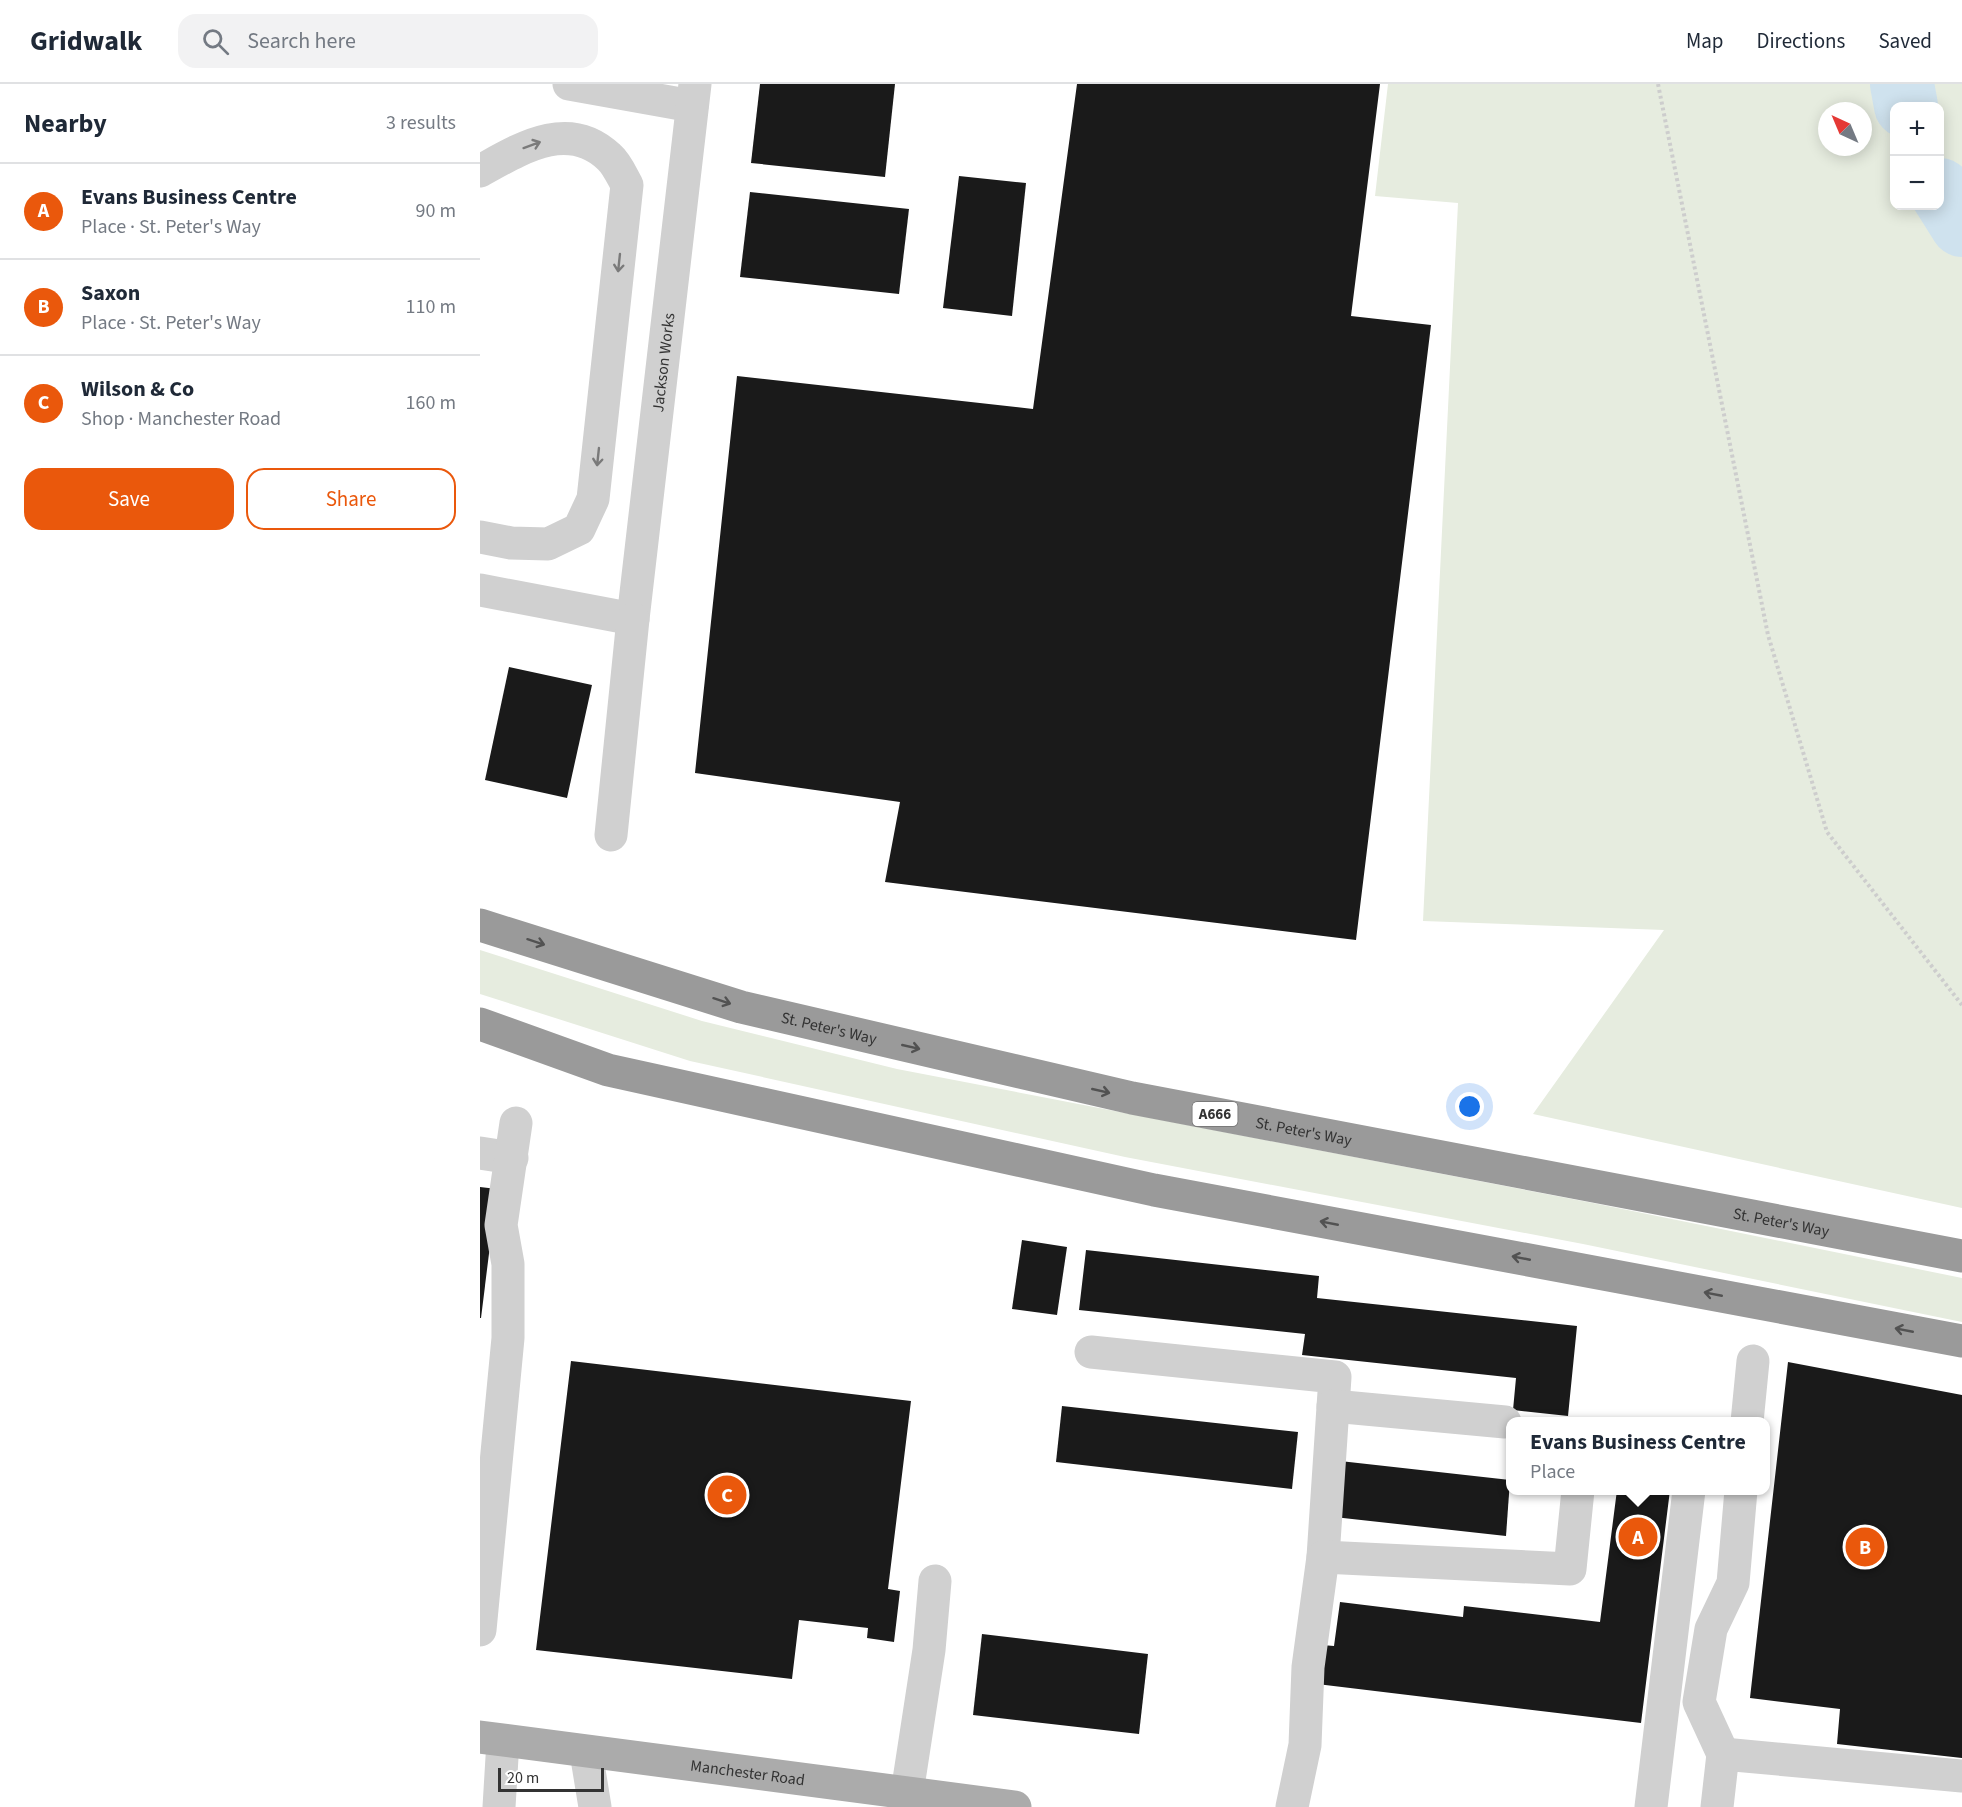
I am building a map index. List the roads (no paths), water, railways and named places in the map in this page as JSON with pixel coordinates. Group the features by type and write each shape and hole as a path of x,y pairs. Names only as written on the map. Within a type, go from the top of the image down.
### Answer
{"highway":[{"name":"St. Peter's Way","path":"480,925 741,1007 1132,1098 1962,1256"},
{"path":"480,1024 608,1070"},
{"path":"480,1043 1154,1190 1962,1341"}],"main road":[{"name":"Manchester Road","path":"492,1739 1015,1807"}],"street":[{"name":"Jackson Works","path":"569,84 694,95 633,619 611,836"},
{"path":"480,171 533,142 560,138 594,145 611,158 627,185 593,499 579,529 548,544 511,543 480,537"},
{"path":"480,590 633,619"},
{"path":"480,1630 508,1338 508,1264 501,1225 516,1123"},
{"path":"480,1153 512,1158"},
{"path":"1091,1352 1335,1377 1323,1557 1308,1667 1305,1745 1292,1807"},
{"path":"1747,1417 1753,1360"},
{"path":"1333,1406 1505,1422"},
{"path":"1323,1557 1570,1569 1578,1495"},
{"path":"1651,1807 1689,1495"},
{"path":"1717,1807 1723,1754 1700,1702 1711,1629 1732,1583 1741,1495"},
{"path":"907,1793 929,1650 935,1581"},
{"path":"492,1739 499,1807"},
{"path":"586,1752 595,1807"},
{"path":"1723,1754 1962,1776"}],"waterway":[{"path":"1902,84 1905,102"},
{"path":"1944,196 1962,225"}],"place":[{"name":"Wilson & Co","path":"727,1495"},
{"name":"Evans Business Centre","path":"1638,1537"},
{"name":"Saxon","path":"1865,1547"}]}
